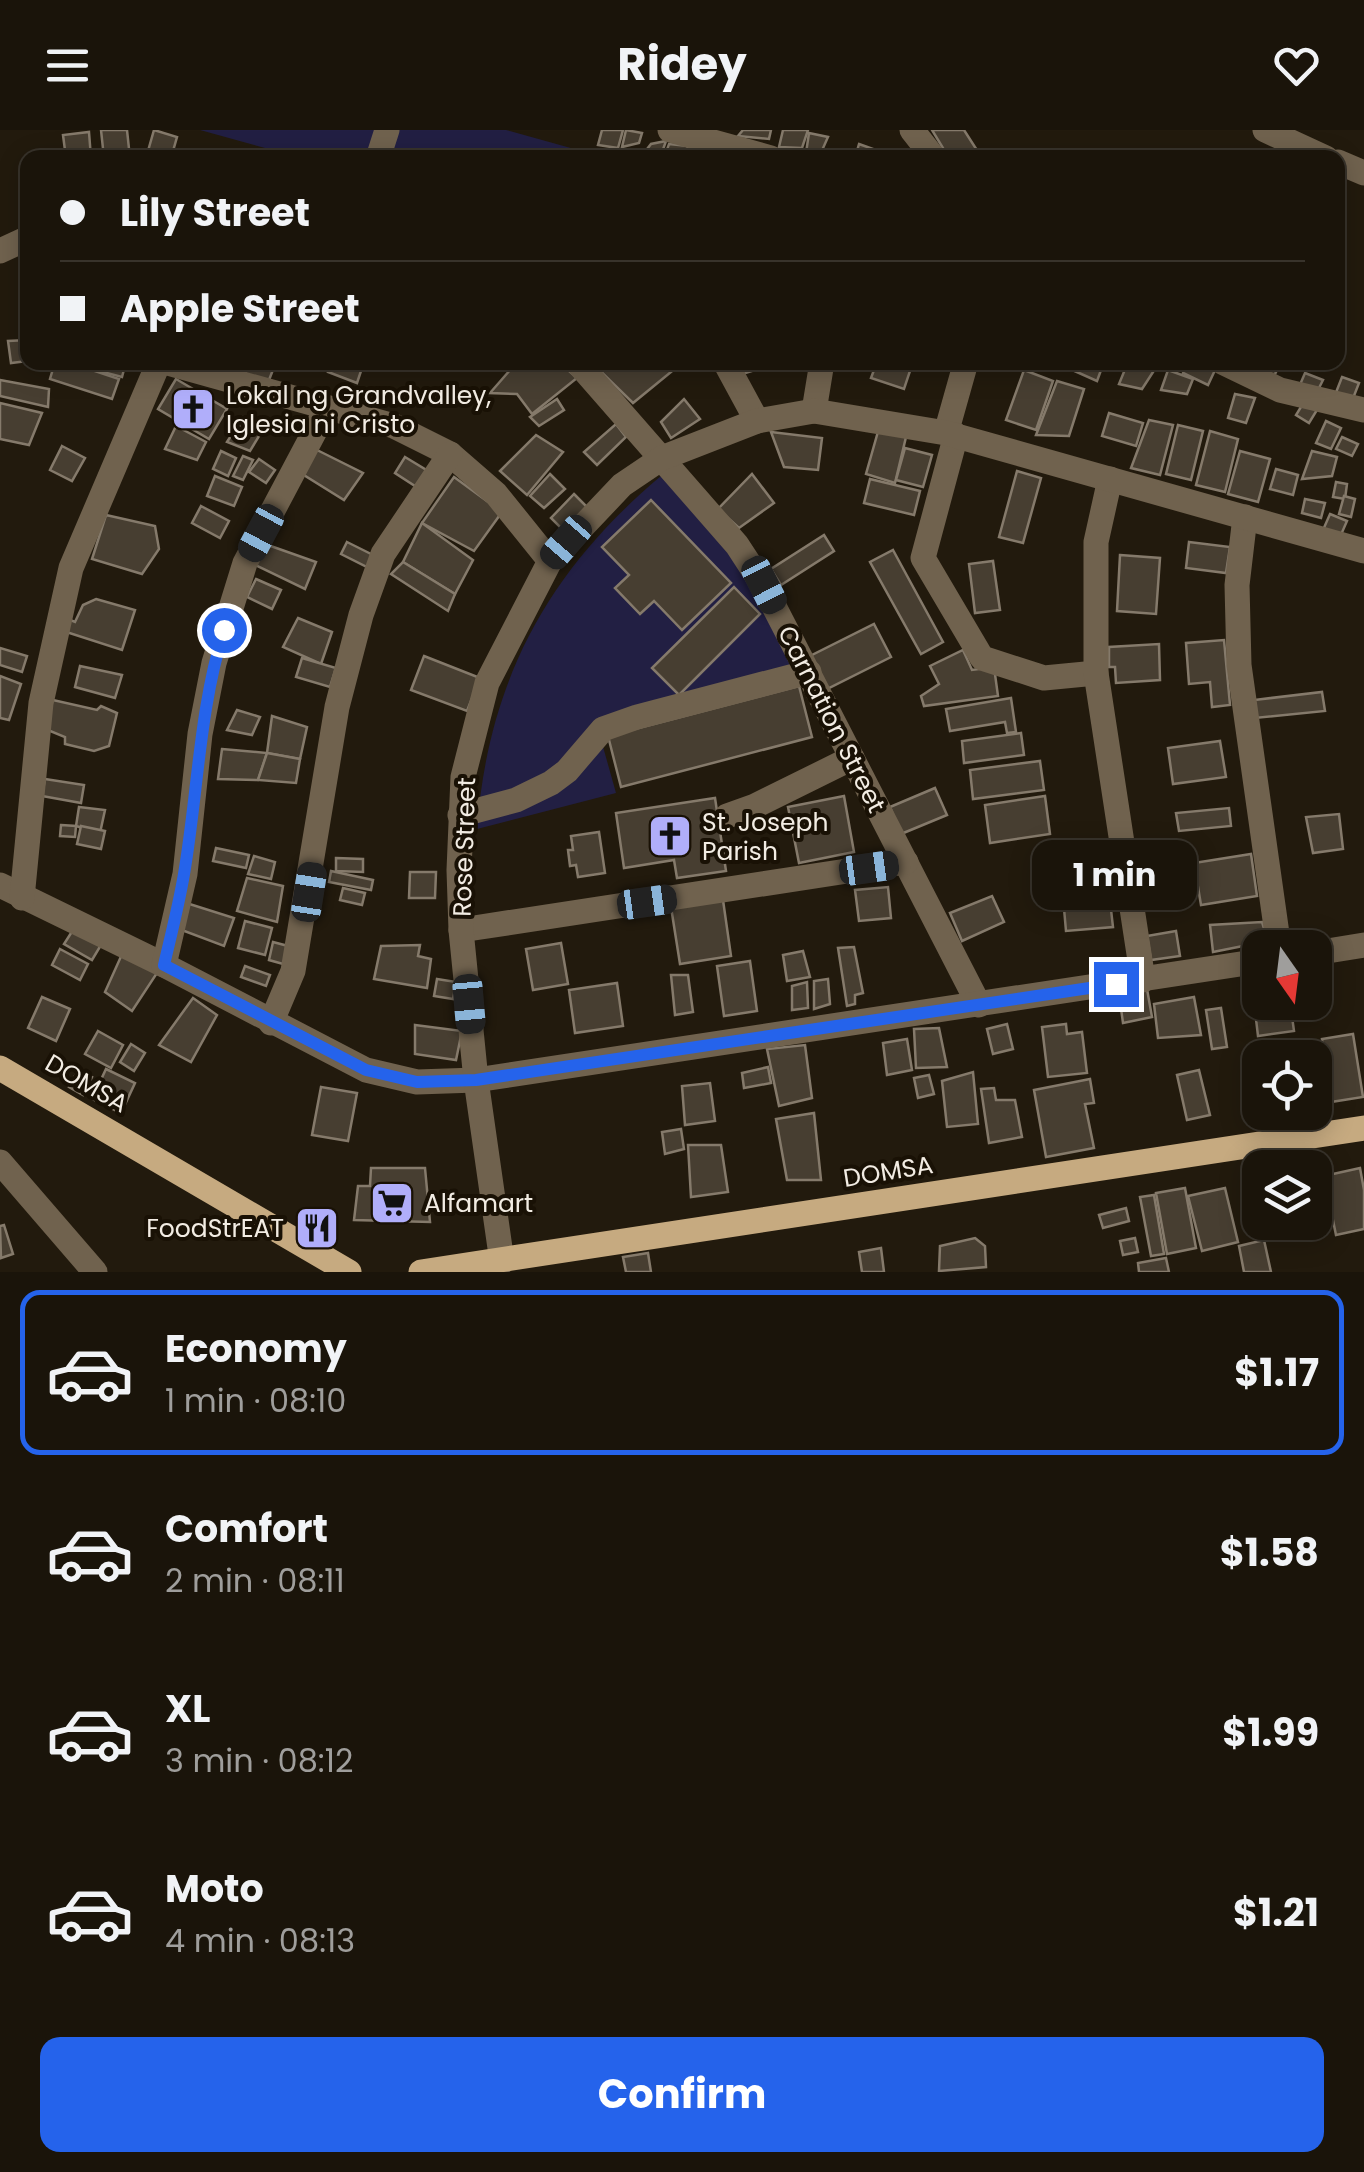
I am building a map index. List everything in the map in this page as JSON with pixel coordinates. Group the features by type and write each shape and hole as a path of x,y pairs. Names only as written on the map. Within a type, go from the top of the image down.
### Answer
{"main road":[{"name":"DOMSA","path":"0,1068 345,1272"},
{"name":"DOMSA","path":"420,1272 1364,1128"}],"street":[{"path":"670,130 718,136 752,150"},
{"path":"912,130 928,150"},
{"path":"1265,130 1309,150"},
{"path":"158,370 71,568 42,704 11,891 366,1070 417,1082 476,1080 1242,964"},
{"path":"189,370 394,426 450,454 496,494 550,560"},
{"name":"Carnation Street","path":"585,370 738,545 764,585 978,1005"},
{"path":"728,370 747,425"},
{"path":"814,411 821,370"},
{"path":"964,370 923,558 982,658 1044,678 1096,673"},
{"path":"1239,370 1280,390 1364,410"},
{"path":"164,965 184,874 200,734 214,663 245,563 326,410"},
{"name":"Rose Street","path":"502,1262 476,1080 462,930 460,815 464,777 487,683 550,560 622,485 662,458 747,425 814,411 951,434 1364,551"},
{"path":"272,1023 293,971 338,707 361,616 383,554 450,454"},
{"path":"1110,479 1096,542 1096,673 1143,980"},
{"path":"1245,517 1237,585 1238,665 1276,930"},
{"path":"460,815 516,800 551,783 568,771 603,729 637,716 809,672"},
{"path":"726,816 852,758"},
{"path":"462,930 906,862"},
{"path":"1332,950 1364,945"},
{"path":"0,1162 95,1272"}],"shaded area":[{"path":"200,130 506,130 578,150 273,150"},
{"path":"661,476 728,553 768,614 803,680 600,736 616,793 477,829 494,725 510,677 531,633 586,550"}],"building":[{"path":"101,130 127,130 129,150 103,150"},
{"path":"154,130 177,137 173,150 148,150"},
{"path":"602,130 623,130 618,148 598,145"},
{"path":"626,130 642,133 639,143 622,147"},
{"path":"743,130 771,130 769,139 738,136"},
{"path":"783,130 808,130 802,148 779,147"},
{"path":"932,130 964,130 977,150 944,150"},
{"path":"89,132 90,150 65,150 63,135"},
{"path":"809,133 828,137 822,150 806,150"},
{"path":"666,141 663,150 646,150 651,144"},
{"path":"669,144 688,146 687,150 667,150"},
{"path":"20,340 20,362 11,363 8,341"},
{"path":"53,370 92,370 119,379 112,399 50,379"},
{"path":"99,370 124,370 122,377"},
{"path":"246,370 273,370 269,380 244,376"},
{"path":"329,370 361,370 357,383"},
{"path":"510,370 568,370 577,378 532,414 517,394 490,393"},
{"path":"599,370 673,370 633,403"},
{"path":"734,370 756,370 736,376"},
{"path":"874,370 910,370 904,389 871,378"},
{"path":"1024,370 1053,381 1036,430 1006,420"},
{"path":"1072,370 1101,370 1097,381"},
{"path":"1125,370 1154,370 1142,389 1119,384"},
{"path":"1168,370 1193,379 1187,394 1161,390"},
{"path":"1184,370 1215,370 1208,385 1183,373"},
{"path":"1305,373 1323,380 1316,394 1299,387"},
{"path":"1342,377 1359,383 1352,401 1335,395"},
{"name":"Lokal ng Grandvalley, Iglesia ni Cristo","path":"176,379 227,409 209,439 158,409"},
{"path":"0,380 49,389 48,407 0,396"},
{"path":"1057,381 1084,389 1069,436 1036,435"},
{"path":"1235,394 1255,398 1246,423 1228,418"},
{"path":"557,399 564,410 539,426 530,417"},
{"path":"684,399 700,419 671,438 661,422"},
{"path":"1304,402 1317,410 1309,423 1296,415"},
{"path":"0,403 42,413 29,445 0,439"},
{"path":"1109,413 1143,423 1136,446 1102,436"},
{"path":"243,417 265,426 250,451 227,442"},
{"path":"1149,420 1173,425 1160,475 1131,468"},
{"path":"1326,421 1341,428 1331,449 1316,443"},
{"path":"616,424 626,437 597,465 584,452"},
{"path":"1178,425 1203,431 1191,480 1166,474"},
{"path":"176,426 206,442 197,460 165,449"},
{"path":"879,428 906,437 895,483 866,474"},
{"path":"1210,431 1238,439 1225,492 1196,485"},
{"path":"771,432 822,438 818,470 784,467"},
{"path":"536,435 563,452 527,495 500,471"},
{"path":"1342,437 1358,444 1352,456 1336,449"},
{"path":"62,446 85,458 72,481 50,470"},
{"path":"311,447 363,473 344,500 299,472"},
{"path":"905,448 932,455 923,487 896,480"},
{"path":"221,451 236,458 228,476 213,469"},
{"path":"1240,451 1270,459 1258,502 1228,494"},
{"path":"1312,451 1337,457 1332,476 1302,479"},
{"path":"243,456 253,460 243,480 233,476"},
{"path":"405,457 428,471 418,488 395,473"},
{"path":"259,459 275,470 266,483 249,472"},
{"path":"1276,469 1298,475 1293,495 1270,489"},
{"path":"1017,471 1041,478 1023,543 999,537"},
{"path":"550,474 565,489 544,508 530,496"},
{"path":"752,474 774,503 739,528 718,509"},
{"path":"215,476 242,487 234,506 207,496"},
{"path":"454,477 502,512 474,551 422,523"},
{"path":"870,479 920,491 914,515 864,503"},
{"path":"1336,482 1347,484 1345,499 1333,497"},
{"path":"574,494 587,507 564,531 551,518"},
{"path":"1344,496 1355,499 1351,517 1339,514"},
{"path":"1305,499 1325,503 1321,518 1302,513"},
{"path":"651,500 731,583 682,630 654,601 640,614 615,588 629,575 602,547"},
{"path":"201,506 229,521 220,538 192,523"},
{"path":"1330,514 1347,521 1340,537 1323,530"},
{"path":"106,515 155,526 159,549 142,574 92,559"},
{"path":"422,523 473,560 455,594 403,562"},
{"path":"824,535 834,551 781,585 771,569"},
{"path":"347,542 373,555 367,567 341,554"},
{"path":"1189,542 1230,547 1226,573 1186,568"},
{"path":"265,544 316,562 305,589 253,564"},
{"path":"893,550 943,642 921,654 870,562"},
{"path":"1120,555 1160,558 1156,614 1117,611"},
{"path":"993,561 1000,610 975,613 969,564"},
{"path":"403,562 455,594 448,611 391,574"},
{"path":"256,579 281,590 272,609 247,597"},
{"path":"734,587 760,614 679,695 652,668"},
{"path":"96,599 135,610 122,650 57,629 63,617 75,622 83,605"},
{"path":"298,618 332,632 321,664 283,647"},
{"path":"874,624 891,657 825,690 808,657"},
{"path":"1224,640 1230,705 1212,707 1210,682 1189,684 1186,643"},
{"path":"1159,644 1160,680 1116,683 1115,667 1109,667 1109,647"},
{"path":"0,648 27,656 22,672 0,665"},
{"path":"963,650 972,670 994,667 998,696 924,706 921,696 939,684 930,666"},
{"path":"424,656 480,678 467,711 411,690"},
{"path":"302,658 336,668 330,687 296,677"},
{"path":"80,666 122,675 115,698 75,687"},
{"path":"0,676 21,684 9,720 0,718"},
{"path":"799,686 812,737 621,787 608,736"},
{"path":"1322,692 1325,711 1255,718 1254,700"},
{"path":"44,698 97,710 101,706 117,713 109,746 94,751 65,744 65,737 38,726"},
{"path":"1011,698 1016,732 1007,733 1005,722 950,731 946,709"},
{"path":"237,710 260,717 252,735 227,730"},
{"path":"272,716 307,727 300,759 267,753"},
{"path":"1021,733 1024,755 964,763 962,741"},
{"path":"1220,741 1226,777 1173,784 1168,748"},
{"path":"222,749 267,753 258,780 218,779"},
{"path":"267,753 300,759 296,783 258,780"},
{"path":"1040,761 1044,790 973,799 970,770"},
{"path":"45,779 84,785 81,803 42,796"},
{"path":"935,788 947,815 901,834 890,807"},
{"path":"844,796 854,852 799,863 788,807"},
{"path":"1045,796 1050,834 990,843 985,805"},
{"name":"St. Joseph Parish","path":"715,798 726,871 677,878 674,860 624,868 616,813"},
{"path":"79,807 105,810 100,833 76,826"},
{"path":"1229,808 1231,826 1179,831 1176,813"},
{"path":"1339,814 1343,849 1313,853 1306,817"},
{"path":"61,825 76,826 75,837 60,836"},
{"path":"81,826 105,831 101,849 77,844"},
{"path":"599,832 605,873 578,877 576,865 570,866 571,836"},
{"path":"216,848 249,855 246,868 213,861"},
{"path":"1251,854 1257,896 1201,905 1194,863"},
{"path":"254,856 275,862 271,879 248,874"},
{"path":"336,858 363,859 363,872 336,871"},
{"path":"331,871 373,880 371,890 329,882"},
{"path":"410,872 436,872 435,898 409,898"},
{"path":"247,878 283,886 277,922 237,911"},
{"path":"888,887 891,918 859,921 855,890"},
{"path":"343,888 365,893 362,905 340,900"},
{"path":"1109,892 1113,927 1066,931 1063,897"},
{"path":"992,896 1004,922 962,941 950,913"},
{"path":"723,900 731,956 680,964 671,907"},
{"path":"180,901 234,918 224,946 171,926"},
{"path":"245,921 272,928 265,955 238,948"},
{"path":"1262,922 1265,930 1242,930 1242,946 1213,952 1210,925"},
{"path":"73,930 101,945 92,960 64,944"},
{"path":"1176,931 1180,956 1151,960 1147,936"},
{"path":"273,942 288,946 283,964 269,960"},
{"path":"561,943 568,984 533,990 526,949"},
{"path":"420,945 418,956 431,959 427,988 374,979 381,946"},
{"path":"854,947 863,993 855,995 855,1004 847,1006 838,948"},
{"path":"60,949 88,964 80,980 52,965"},
{"path":"803,951 810,977 787,981 783,955"},
{"path":"123,952 157,973 132,1011 105,992"},
{"path":"750,961 757,1011 724,1016 717,966"},
{"path":"245,966 270,975 266,986 241,977"},
{"path":"671,975 688,975 693,1012 675,1015"},
{"path":"437,979 456,982 453,999 434,996"},
{"path":"828,979 830,1004 814,1009 814,981"},
{"path":"807,982 808,1008 792,1010 792,986"},
{"path":"617,983 623,1026 575,1033 569,990"},
{"path":"1147,989 1152,1017 1123,1023 1119,994"},
{"path":"42,997 70,1009 56,1041 28,1028"},
{"path":"1194,997 1201,1035 1158,1038 1154,1004"},
{"path":"193,998 217,1015 191,1062 159,1045"},
{"path":"1221,1008 1227,1047 1212,1049 1206,1010"},
{"path":"1256,1020 1292,1020 1294,1031 1258,1036"},
{"path":"1007,1024 1013,1049 993,1054 987,1029"},
{"path":"1066,1024 1067,1034 1082,1032 1087,1073 1048,1077 1042,1027"},
{"path":"415,1025 462,1031 456,1060 415,1054"},
{"path":"939,1028 947,1067 916,1068 914,1029"},
{"path":"98,1031 123,1045 111,1068 85,1054"},
{"path":"1353,1034 1363,1097 1332,1102 1332,1040 1322,1039"},
{"path":"907,1039 912,1070 887,1075 883,1043"},
{"path":"131,1044 145,1053 134,1071 120,1062"},
{"path":"805,1045 812,1098 779,1106 767,1049"},
{"path":"768,1067 771,1083 744,1088 742,1073"},
{"path":"106,1069 135,1083 121,1113 92,1099"},
{"path":"78,1070 92,1077 83,1095 69,1087"},
{"path":"1199,1070 1210,1115 1187,1120 1177,1075"},
{"path":"973,1072 978,1124 947,1127 942,1081"},
{"path":"929,1075 934,1094 918,1098 914,1078"},
{"path":"1090,1079 1094,1103 1085,1104 1094,1148 1046,1157 1034,1090"},
{"path":"710,1083 715,1121 685,1125 682,1086"},
{"path":"321,1087 357,1093 348,1141 312,1135"},
{"path":"994,1088 996,1100 1015,1100 1022,1137 989,1143 981,1089"},
{"path":"814,1113 821,1180 787,1180 776,1119"},
{"path":"681,1129 684,1149 665,1154 662,1132"},
{"path":"688,1145 721,1145 728,1192 691,1197"},
{"name":"Alfamart","path":"371,1168 425,1168 430,1222 354,1220 358,1186 370,1186"},
{"path":"1360,1168 1364,1229 1336,1235 1332,1174"},
{"path":"1185,1188 1196,1248 1167,1254 1156,1193"},
{"path":"1225,1188 1238,1242 1202,1251 1188,1196"},
{"path":"1154,1195 1164,1254 1151,1256 1140,1197"},
{"path":"1126,1208 1129,1221 1103,1228 1099,1215"},
{"path":"4,1225 13,1254 1,1258 0,1226"},
{"path":"975,1238 985,1246 986,1267 939,1271 940,1246"},
{"path":"1135,1238 1138,1252 1123,1255 1120,1241"},
{"path":"1264,1240 1271,1272 1244,1272 1239,1246"},
{"path":"881,1248 884,1272 862,1272 859,1252"},
{"path":"648,1253 651,1272 626,1272 623,1257"},
{"path":"1166,1258 1169,1272 1139,1272 1138,1263"}],"place":[{"name":"Lokal ng Grandvalley, Iglesia ni Cristo","path":"193,409"},
{"name":"St. Joseph Parish","path":"670,836"},
{"name":"Alfamart","path":"392,1203"},
{"name":"FoodStrEAT","path":"317,1228"}],"route":[{"path":"224,630 200,734 184,874 164,965 366,1070 417,1082 476,1080 1116,984"}]}
